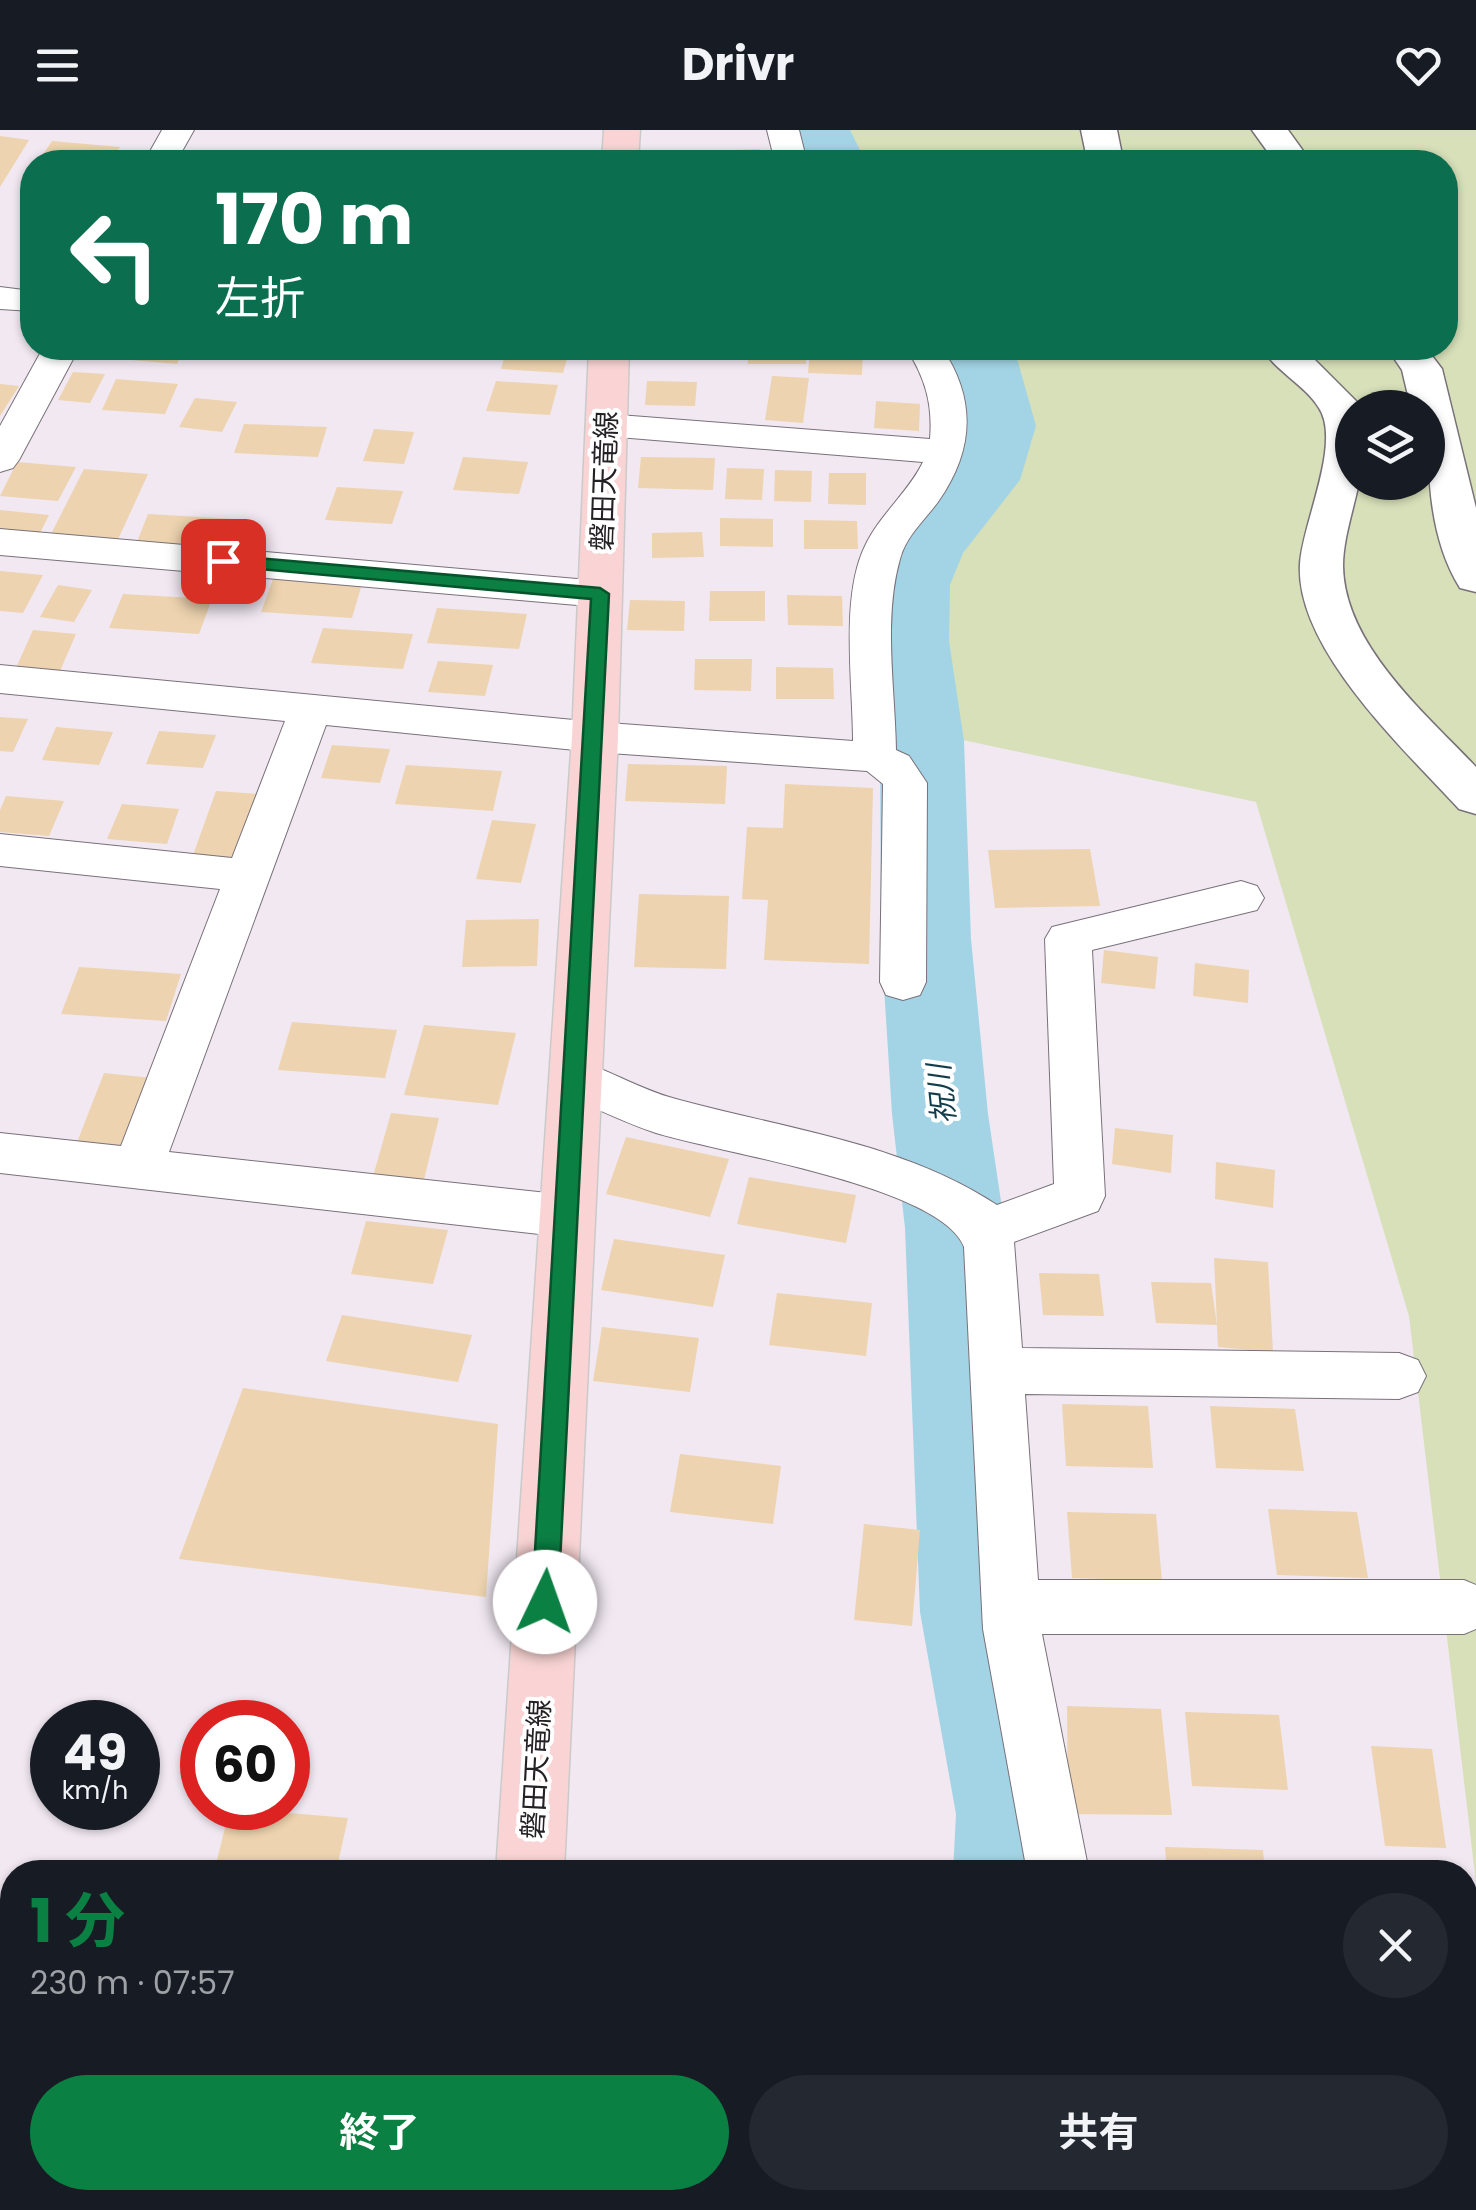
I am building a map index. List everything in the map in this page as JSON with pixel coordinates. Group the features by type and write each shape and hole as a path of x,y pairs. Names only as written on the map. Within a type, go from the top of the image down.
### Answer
{"main road":[{"name":"磐田天竜線","path":"531,1860 595,736 609,360"}],"street":[{"path":"0,460 54,360"},
{"path":"876,757 875,591 880,559 890,535 943,464 946,452 951,404 933,360"},
{"path":"1293,360 1340,405 1348,436 1320,566 1333,619 1366,678 1476,797"},
{"path":"1415,360 1422,369 1467,561 1476,578"},
{"path":"606,425 946,452"},
{"path":"0,542 600,594"},
{"path":"0,679 595,736 876,757 894,768 906,783 904,982"},
{"path":"138,1168 311,709"},
{"path":"0,850 248,876"},
{"path":"984,1231 1080,1196 1068,939 1241,898"},
{"path":"574,1078 661,1115 858,1164 923,1186 980,1219 990,1247 1010,1607 1056,1860"},
{"path":"0,1153 566,1216"},
{"path":"997,1371 1399,1376"},
{"path":"1010,1607 1464,1607"}],"green space":[{"path":"821,130 1476,130 1476,1860 1409,1316 1256,802 930,733 947,566 1032,441 973,360 1458,360 1458,150 831,150"}],"building":[{"path":"0,136 29,140 20,150 0,187"},
{"path":"52,141 120,147 118,150 46,150"},
{"path":"132,360 179,360 177,364"},
{"path":"504,360 567,360 563,373 501,369"},
{"path":"748,360 806,360 806,364 748,364"},
{"path":"809,360 863,360 862,375 808,373"},
{"path":"73,372 105,374 90,403 58,400"},
{"path":"772,376 809,378 803,423 765,420"},
{"path":"116,379 178,384 165,414 102,410"},
{"path":"496,381 558,385 550,415 486,411"},
{"path":"647,381 697,382 695,406 645,405"},
{"path":"0,384 19,386 0,416"},
{"path":"195,398 237,402 222,432 179,427"},
{"path":"876,401 920,404 919,431 874,428"},
{"path":"244,424 327,427 318,457 234,453"},
{"path":"374,429 414,432 404,464 363,461"},
{"path":"463,457 528,462 519,494 453,490"},
{"path":"641,457 715,458 713,490 638,488"},
{"path":"17,462 76,467 58,501 0,496"},
{"path":"727,468 764,469 762,500 725,499"},
{"path":"84,469 148,474 115,546 48,540"},
{"path":"775,470 812,471 811,502 774,501"},
{"path":"829,473 866,473 866,505 828,504"},
{"path":"337,487 403,491 392,524 325,520"},
{"path":"0,510 49,515 34,545 0,542"},
{"path":"148,514 234,519 222,552 135,547"},
{"path":"720,518 773,519 773,547 720,546"},
{"path":"804,520 857,521 858,549 804,549"},
{"path":"702,532 704,557 652,558 652,533"},
{"path":"0,571 43,575 23,613 0,611"},
{"path":"273,579 362,584 352,618 261,612"},
{"path":"58,585 92,590 74,622 40,617"},
{"path":"710,591 765,591 765,621 709,621"},
{"path":"123,594 212,599 199,634 109,628"},
{"path":"787,595 842,596 843,626 788,625"},
{"path":"630,600 685,601 684,631 627,630"},
{"path":"437,608 527,614 519,649 427,643"},
{"path":"323,628 413,634 403,669 311,663"},
{"path":"33,630 76,634 60,671 16,668"},
{"path":"695,659 752,659 751,691 694,690"},
{"path":"438,661 493,665 485,696 428,692"},
{"path":"776,667 833,668 834,699 776,699"},
{"path":"0,717 28,719 13,752 0,751"},
{"path":"56,727 113,732 99,765 42,760"},
{"path":"159,731 216,735 203,768 146,764"},
{"path":"332,745 390,749 380,783 321,778"},
{"path":"628,764 727,766 725,804 625,801"},
{"path":"406,765 502,771 493,811 395,804"},
{"path":"785,784 873,788 869,964 764,960 768,900 742,899 747,827 783,828"},
{"path":"216,791 259,794 238,858 193,855"},
{"path":"6,796 64,801 49,836 0,832 0,810"},
{"path":"122,804 179,809 167,844 107,839"},
{"path":"492,820 536,824 521,883 476,879"},
{"path":"1090,849 1100,906 995,908 988,850"},
{"path":"639,894 729,896 726,969 634,967"},
{"path":"539,919 537,966 462,967 466,920"},
{"path":"1104,950 1158,957 1155,989 1101,983"},
{"path":"1195,963 1249,970 1248,1003 1193,996"},
{"path":"79,967 181,974 166,1021 61,1014"},
{"path":"292,1022 397,1030 385,1078 278,1070"},
{"path":"424,1025 516,1033 498,1105 404,1095"},
{"path":"104,1073 152,1078 126,1150 76,1145"},
{"path":"391,1113 439,1118 421,1192 370,1187"},
{"path":"1115,1128 1173,1135 1171,1173 1112,1164"},
{"path":"626,1137 729,1159 710,1217 606,1194"},
{"path":"1216,1162 1275,1170 1273,1208 1215,1199"},
{"path":"749,1177 856,1195 846,1243 737,1224"},
{"path":"366,1221 448,1230 433,1284 351,1274"},
{"path":"614,1239 725,1255 713,1307 601,1290"},
{"path":"1214,1258 1268,1262 1273,1352 1218,1347"},
{"path":"1039,1273 1099,1274 1104,1316 1043,1315"},
{"path":"1151,1282 1211,1283 1217,1325 1156,1323"},
{"path":"777,1293 872,1303 866,1356 769,1345"},
{"path":"342,1315 472,1335 458,1382 326,1361"},
{"path":"602,1327 699,1338 690,1392 593,1381"},
{"path":"243,1388 498,1424 486,1597 179,1559"},
{"path":"1062,1404 1148,1406 1153,1468 1066,1466"},
{"path":"1210,1406 1295,1409 1304,1471 1216,1468"},
{"path":"680,1454 781,1466 773,1524 670,1512"},
{"path":"1268,1509 1357,1512 1368,1578 1277,1575"},
{"path":"1067,1512 1156,1514 1162,1581 1072,1578"},
{"path":"864,1524 920,1530 912,1626 854,1620"},
{"path":"1067,1706 1161,1709 1172,1815 1068,1814"},
{"path":"1185,1712 1279,1715 1288,1790 1192,1786"},
{"path":"1371,1746 1432,1749 1446,1848 1385,1846"},
{"path":"310,1815 348,1818 339,1860 217,1860 224,1830 310,1830"},
{"path":"1165,1847 1263,1850 1264,1860 1166,1860"}],"waterway":[{"name":"祝川","path":"818,130 828,150"},
{"name":"祝川","path":"981,360 1000,426 983,480 927,546 911,585 909,641 922,741 926,939 940,1114 955,1228 976,1612 1015,1814 1013,1860"}],"route":[{"path":"223,561 600,594 545,1602"}]}
